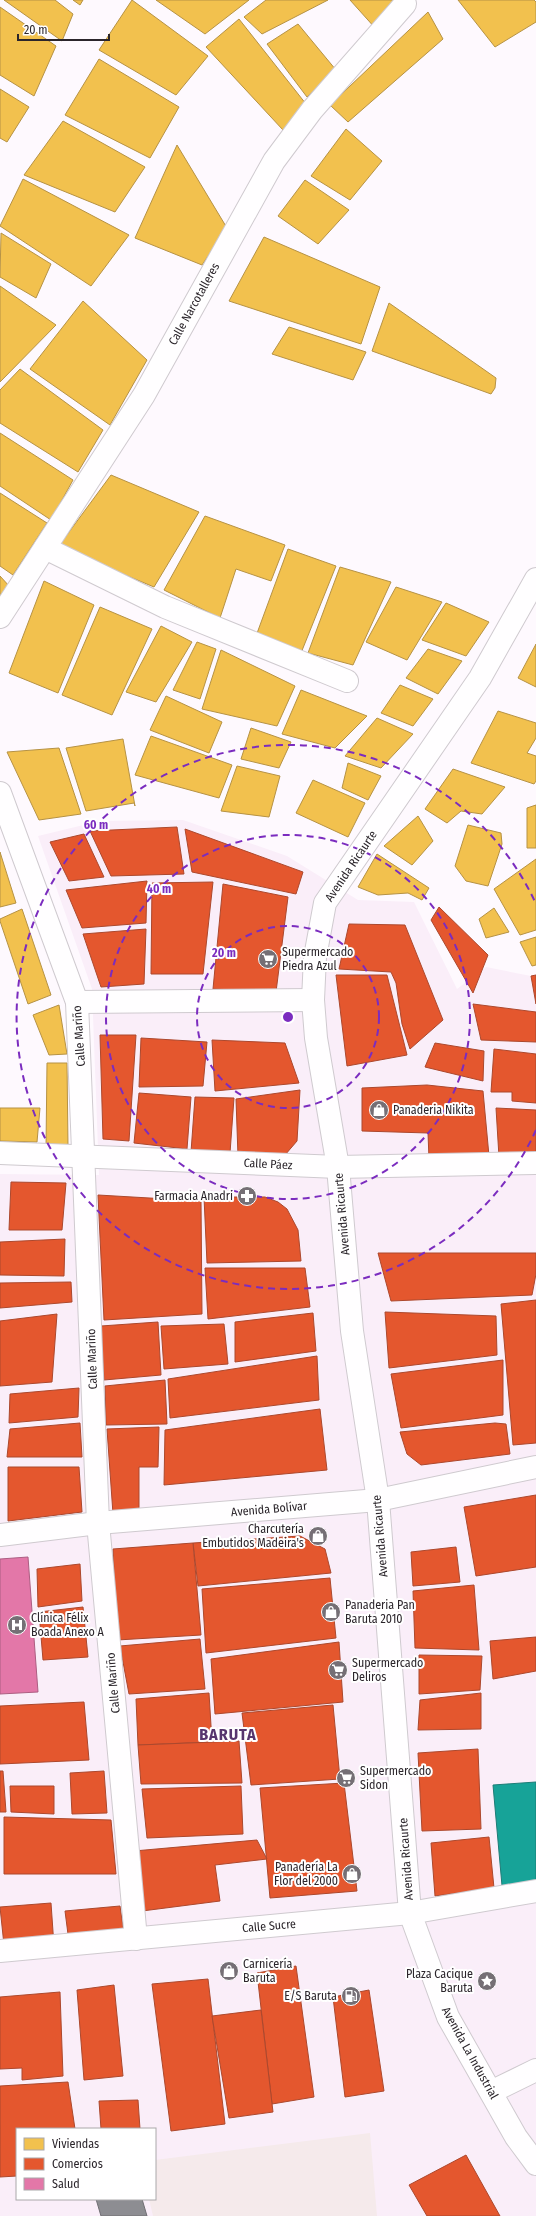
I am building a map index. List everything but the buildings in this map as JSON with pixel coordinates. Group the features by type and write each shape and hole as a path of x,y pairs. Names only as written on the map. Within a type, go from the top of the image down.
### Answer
{"street":[{"name":"Calle Narcotalleres","path":"0,617 144,395 274,160 312,110 405,4"},
{"path":"45,548 165,607 347,681"},
{"name":"Avenida Ricaurte","path":"410,1913 378,1500 352,1331 338,1167 316,1038 313,1000 314,957 326,903 480,678 536,579"},
{"name":"Calle Mariño","path":"0,792 78,1002 98,1523 136,1939"},
{"path":"78,1002 313,1000"},
{"name":"Calle Páez","path":"0,1153 85,1155 338,1167 536,1163"},
{"name":"Avenida Bolívar","path":"0,1535 98,1523 378,1500 536,1467"},
{"name":"Calle Sucre","path":"0,1951 410,1913 536,1891"},
{"name":"Avenida La Industrial","path":"410,1913 448,2017 516,2137 536,2164"},
{"path":"491,2092 536,2070"}],"shaded area":[{"path":"183,820 287,856 358,900 414,902 457,989 486,967 536,977 536,2216 0,2216 0,1174 99,1175 92,989 38,836 100,821"},
{"path":"370,2133 377,2216 153,2216 149,2200 156,2200 156,2160"}],"place":[{"name":"Supermercado Piedra Azul","path":"268,959"},
{"name":"Panaderia Nikita","path":"379,1110"},
{"name":"Farmacia Anadri","path":"247,1196"},
{"name":"Charcutería Embutidos Madeira's","path":"318,1536"},
{"name":"Panaderia Pan Baruta 2010","path":"331,1612"},
{"name":"Clínica Félix Boada Anexo A","path":"17,1625"},
{"name":"Supermercado Deliros","path":"338,1670"},
{"name":"Supermercado Sidon","path":"346,1778"},
{"name":"Panadería La Flor del 2000","path":"352,1874"},
{"name":"Carnicería Baruta","path":"229,1971"},
{"name":"Plaza Cacique Baruta","path":"487,1981"},
{"name":"E/S Baruta","path":"351,1996"}],"district":[{"name":"BARUTA","path":"228,1734"}]}
